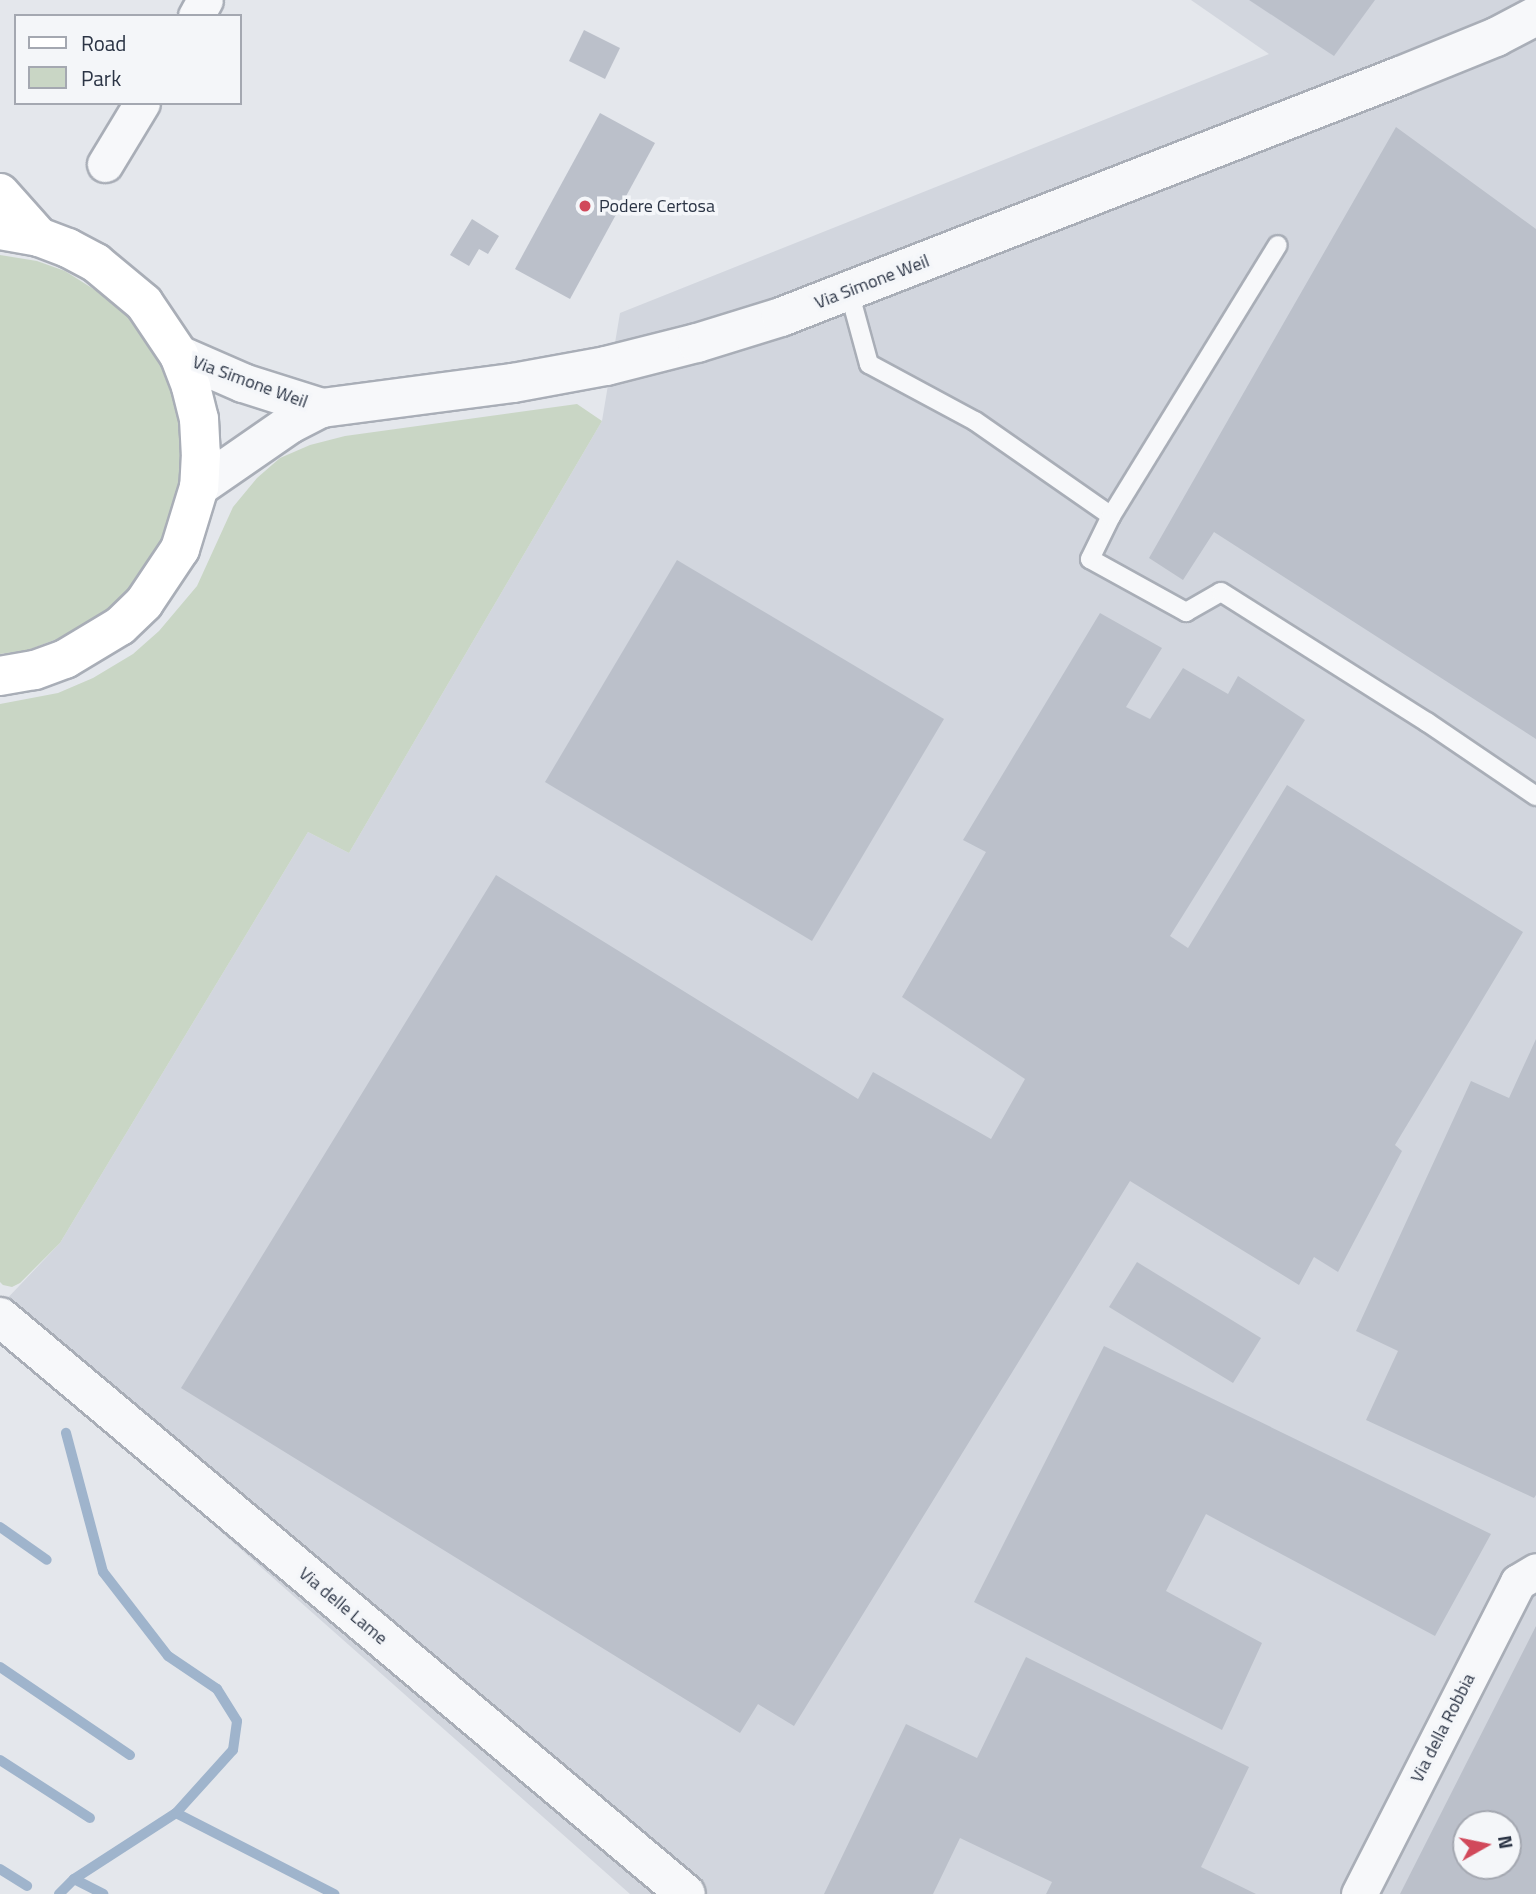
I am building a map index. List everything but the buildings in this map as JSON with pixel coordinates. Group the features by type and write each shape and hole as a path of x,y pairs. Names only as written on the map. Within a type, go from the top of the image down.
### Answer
{"main road":[{"path":"0,193 39,237"},
{"path":"0,230 39,237 87,258 121,282 157,320 179,355 191,387 199,419 201,453 199,487 180,549 144,603 120,626 65,659 34,670 0,676"}],"street":[{"name":"Via Simone Weil","path":"199,487 290,424 322,408 501,385 606,366 696,344 849,291 1400,76 1496,37 1536,16"},
{"path":"106,164 141,105"},
{"name":"Via Simone Weil","path":"179,355 243,383 322,408"},
{"name":"Via delle Lame","path":"0,1317 686,1894"},
{"name":"Via della Robbia","path":"1359,1894 1518,1582 1536,1571"}],"lane":[{"path":"1278,245 1111,516 1090,559 1186,612 1221,592 1427,722 1536,796"},
{"path":"849,291 869,364 975,421 1111,516"}],"shaded area":[{"path":"1191,0 1536,0 1536,1894 630,1894 44,1375 0,1306 60,1243 308,832 349,853 602,421 620,313 1269,54"}],"green space":[{"path":"0,255 37,261 65,271 114,302 136,323 167,373 183,429 182,488 163,544 130,592 83,629 28,650 0,654"},
{"path":"577,404 602,421 349,853 308,832 60,1243 20,1283 12,1287 3,1285 0,1282 0,704 58,693 93,678 133,654 159,631 197,586 233,507 257,478 280,458 310,445 345,436"}],"waterway":[{"path":"59,1894 74,1879 176,1813 233,1750 237,1721 217,1689 168,1656 103,1572 66,1433"},
{"path":"0,1527 47,1560"},
{"path":"0,1667 130,1755"},
{"path":"0,1760 90,1818"},
{"path":"176,1813 334,1894"},
{"path":"0,1869 27,1886"},
{"path":"74,1879 103,1894"}],"place":[{"name":"Podere Certosa","path":"585,206"}]}
